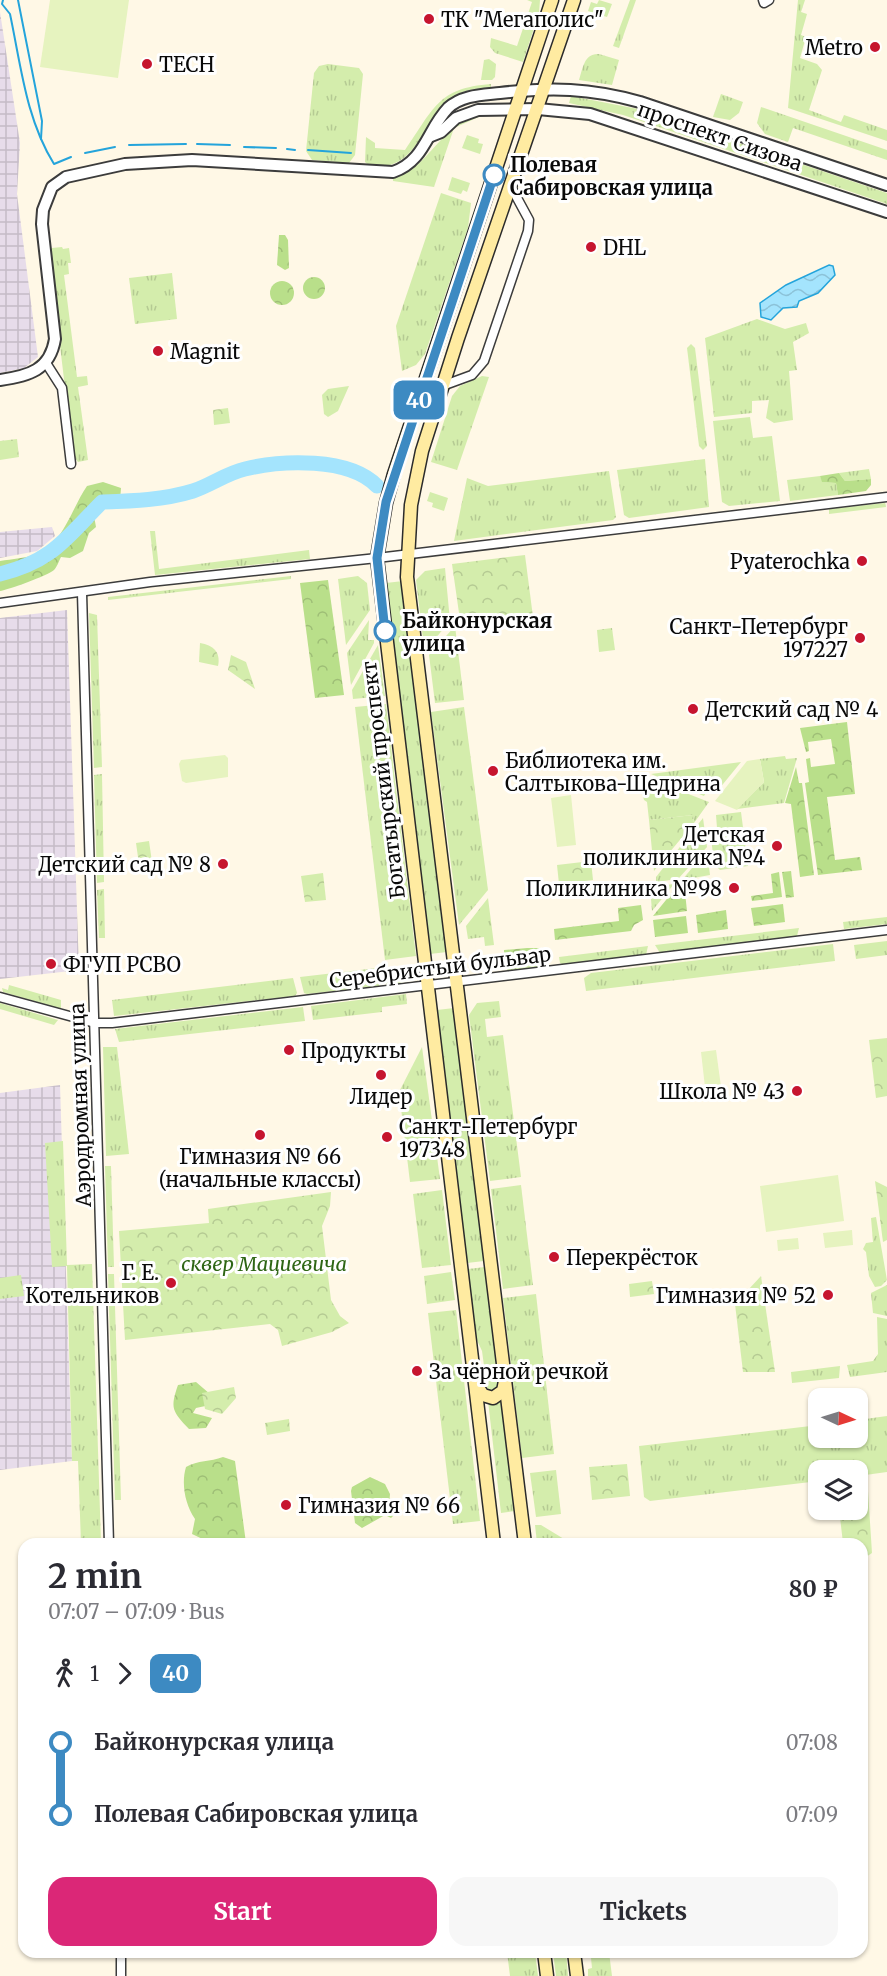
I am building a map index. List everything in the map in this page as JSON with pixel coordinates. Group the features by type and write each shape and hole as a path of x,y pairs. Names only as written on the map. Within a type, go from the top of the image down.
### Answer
{"main road":[{"path":"524,1538 407,578 407,554 416,477 442,386 574,0"},
{"name":"Богатырский проспект","path":"493,1538 377,558 394,474 549,3"},
{"path":"475,1381 483,1395 493,1398 503,1391 505,1377"},
{"path":"545,1958 547,1976"},
{"path":"575,1958 577,1976"}],"street":[{"name":"проспект Сизова","path":"522,90 545,87 610,93 887,185"},
{"path":"0,380 26,375 46,363 53,352 55,339 42,224 47,198 59,181 77,172 98,168 192,160 387,173 404,168 416,158 442,116 458,101 468,97 522,90"},
{"name":"проспект Сизова","path":"516,109 590,114 621,122 887,212"},
{"path":"431,136 466,113 516,109"},
{"path":"442,386 472,375 480,369 488,350 528,231 529,220 510,185"},
{"path":"46,363 62,388 71,464"},
{"path":"0,603 150,582 377,558 887,497"},
{"name":"Аэродромная улица","path":"82,593 109,1538"},
{"name":"Серебристый бульвар","path":"0,997 94,1023 887,930"},
{"path":"121,1958 121,1976"}],"shaded area":[{"path":"0,12 20,143 17,194 38,357 24,368 0,373"},
{"path":"52,527 55,536 37,551 0,558 0,532"},
{"path":"67,610 79,970 0,979 0,618"},
{"path":"60,1085 72,1461 0,1470 0,1093"}],"green space":[{"path":"50,0 129,0 118,78 40,67"},
{"path":"527,0 540,0 539,13 523,62 495,53 490,47 491,38 517,46 532,2"},
{"path":"599,0 612,4 607,17 588,11 591,2 597,4"},
{"path":"630,0 636,0 619,48 613,46"},
{"path":"798,0 805,0 801,12 807,14 801,35 806,37 800,58 817,64 822,70 809,110 841,122 844,115 887,130 887,141 788,108"},
{"path":"594,54 619,60 612,85 579,80 587,59"},
{"path":"489,59 496,64 495,77 492,80 481,80 484,60"},
{"path":"328,64 359,68 363,74 355,155 349,163 312,160 306,151 314,73 319,66"},
{"path":"491,84 491,87 466,91 452,98 435,117 411,151 402,159 391,165 370,166 365,162 366,137 375,143 375,148 405,150 431,112 448,96 473,86"},
{"path":"721,94 743,102 739,113 730,120 713,117"},
{"path":"571,96 638,109 887,193 887,204 623,115 569,103"},
{"path":"761,107 887,150 887,160 793,128 788,142 765,134 757,123"},
{"path":"481,116 454,128 434,187 393,181 393,178 417,165 445,136 455,127"},
{"path":"467,135 479,139 478,143 483,144 480,154 462,148"},
{"path":"452,177 470,183 467,192 463,190 461,194 448,190"},
{"path":"441,193 471,203 468,228 425,354 416,365 402,371 396,326"},
{"path":"279,235 285,235 288,240 289,268 285,270 277,265"},
{"path":"62,247 63,249 69,248 71,263 68,263 69,274 64,275 77,377 87,376 88,385 78,387 88,460 78,462 73,455 49,253 52,248"},
{"path":"172,273 177,319 135,324 129,278"},
{"path":"314,277 322,280 325,288 322,296 314,299 306,296 303,288 306,280"},
{"path":"282,281 287,282 293,288 293,298 287,304 282,305 277,304 271,298 270,293 271,288 277,282"},
{"path":"757,319 785,329 806,323 809,333 793,342 797,370 789,371 793,420 774,423 766,418 769,400 752,401 752,413 714,417 705,338"},
{"path":"691,344 695,348 707,446 703,450 699,446 687,348"},
{"path":"482,376 489,377 457,470 431,462 452,396 460,386"},
{"path":"349,386 338,411 328,417 324,414 322,395 328,389"},
{"path":"228,408 230,423 214,425 213,410"},
{"path":"750,417 753,438 772,436 780,501 729,506 722,502 713,421"},
{"path":"17,439 19,457 0,460 0,441"},
{"path":"705,459 709,507 629,518 624,515 617,470"},
{"path":"869,469 871,479 845,481 839,473"},
{"path":"609,471 616,517 613,520 454,541 467,478 488,486"},
{"path":"839,473 845,481 871,479 871,485 866,491 838,495 836,483 822,482 820,476"},
{"path":"820,476 823,482 836,483 838,495 790,501 787,480"},
{"path":"103,482 121,488 120,502 102,505 94,516 96,527 89,533 83,551 70,558 61,557 54,570 45,575 0,591 0,561 38,554 46,549 60,534 87,486"},
{"path":"430,492 448,498 444,511 432,507 433,503 427,501"},
{"path":"885,503 886,507 829,514 829,509"},
{"path":"150,531 155,531 159,569 309,550 310,559 155,575"},
{"path":"525,555 533,617 461,627 452,564"},
{"path":"445,568 450,621 429,646 424,647 416,580 425,571"},
{"path":"291,576 291,579 108,600 108,597"},
{"path":"358,576 367,583 370,610 346,645 338,579"},
{"path":"328,580 344,695 315,698 300,583"},
{"path":"403,581 447,952 430,954 386,583"},
{"path":"89,613 97,615 102,767 94,768"},
{"path":"369,620 368,640 374,640 374,643 351,685 347,653"},
{"path":"455,626 464,700 435,703 429,655"},
{"path":"612,628 615,650 599,652 597,630"},
{"path":"200,643 209,645 215,650 219,661 218,666 199,662"},
{"path":"378,645 385,696 353,699 352,690"},
{"path":"231,655 246,662 255,689 228,670"},
{"path":"386,704 416,956 385,960 355,707"},
{"path":"464,707 488,890 459,925 431,712"},
{"path":"847,722 855,794 827,797 835,860 860,857 862,870 818,875 805,783 809,782 806,759 810,758 811,767 835,764 831,739 808,742 809,751 806,752 800,728"},
{"path":"225,755 228,758 228,777 186,783 182,781 179,764 181,760"},
{"path":"785,756 786,759 797,758 784,803 737,809 764,782 760,759"},
{"path":"760,759 764,782 737,810 715,801 747,761"},
{"path":"741,762 719,789 707,791 704,796 651,774"},
{"path":"796,767 799,783 802,783 814,875 800,877 791,804 785,803"},
{"path":"102,774 104,882 97,883 94,775"},
{"path":"660,783 709,802 694,823 693,815 649,820 647,802 642,793 661,789"},
{"path":"571,795 576,845 557,847 551,798"},
{"path":"741,812 748,866 720,870 714,864 710,828 717,828 716,815"},
{"path":"693,815 694,823 654,871 649,820"},
{"path":"703,818 707,847 678,879 656,882 656,877"},
{"path":"149,841 152,862 139,864 136,843"},
{"path":"707,850 710,875 682,880"},
{"path":"591,861 593,880 559,884 557,865"},
{"path":"791,871 794,897 786,898 782,872"},
{"path":"779,872 782,897 752,901 751,896 773,893 771,874"},
{"path":"323,873 326,900 305,902 301,876"},
{"path":"684,883 687,911 653,916 679,884"},
{"path":"674,884 652,911 650,887"},
{"path":"104,889 105,938 99,938 97,890"},
{"path":"488,898 494,945 485,946 484,937 468,939 466,926"},
{"path":"783,904 785,922 754,926 751,908"},
{"path":"641,905 643,920 634,925 631,931 555,940 554,929 619,921 618,908"},
{"path":"726,910 728,929 698,933 696,915"},
{"path":"686,916 688,933 655,937 653,920"},
{"path":"887,917 887,924 844,929 843,922"},
{"path":"799,928 797,936 660,953 655,945"},
{"path":"887,941 887,955 856,959 854,945"},
{"path":"833,944 835,961 586,991 584,978 591,973"},
{"path":"648,946 646,955 564,965 560,963 559,957"},
{"path":"547,948 547,953 504,957 504,950"},
{"path":"547,958 548,964 545,967 507,972 506,963"},
{"path":"377,968 379,986 307,994 304,993 300,977"},
{"path":"403,969 405,982 386,984 385,971"},
{"path":"293,978 297,993 295,996 114,1016 112,1000"},
{"path":"9,985 61,1000 61,1009 3,992 2,988 8,990"},
{"path":"406,994 407,1004 382,1007 382,1012 313,1020 311,1006"},
{"path":"499,1001 501,1017 485,1019 487,1037 503,1035 521,1177 490,1181 469,1015 477,1003"},
{"path":"0,1003 58,1020 54,1025 0,1009"},
{"path":"303,1007 305,1021 119,1042 115,1029"},
{"path":"454,1008 484,1261 467,1263 437,1010"},
{"path":"887,1038 887,1096 876,1098 869,1040"},
{"path":"103,1047 117,1047 129,1154 106,1156"},
{"path":"422,1047 440,1179 410,1182 399,1092"},
{"path":"716,1050 722,1094 706,1096 701,1052"},
{"path":"63,1141 67,1265 92,1264 101,1538 81,1538 78,1461 72,1461 67,1266 52,1267 45,1143"},
{"path":"105,1166 111,1166 114,1267 108,1267"},
{"path":"838,1175 844,1221 766,1232 760,1186"},
{"path":"875,1181 887,1187 887,1240 883,1242"},
{"path":"521,1185 533,1285 503,1289 491,1189"},
{"path":"442,1190 451,1265 422,1268 413,1194"},
{"name":"сквер Мациевича","path":"331,1192 330,1206 322,1226 331,1300 340,1316 349,1323 332,1332 282,1346 278,1330 270,1324 125,1340 119,1231 209,1223 208,1209"},
{"path":"876,1217 887,1280 881,1286 875,1287 869,1276 866,1252 863,1249 866,1243 873,1242 871,1218"},
{"path":"852,1230 853,1245 825,1248 823,1233"},
{"path":"798,1238 799,1249 778,1251 777,1240"},
{"path":"485,1267 499,1387 494,1393 487,1388 482,1351 476,1338 468,1269"},
{"path":"451,1272 455,1300 427,1304 424,1276"},
{"path":"108,1274 114,1274 121,1500 115,1500"},
{"path":"21,1275 24,1296 0,1299 0,1278"},
{"path":"761,1276 775,1372 743,1372 735,1304"},
{"path":"652,1281 654,1294 630,1297 629,1284"},
{"path":"887,1285 887,1316 873,1313 871,1293"},
{"path":"536,1294 554,1454 522,1458 503,1298"},
{"path":"456,1310 480,1521 453,1524 428,1313"},
{"path":"877,1317 887,1319 887,1372 850,1377 847,1365 873,1361 878,1354"},
{"path":"840,1366 839,1378 792,1383 791,1372"},
{"path":"196,1382 210,1394 210,1405 196,1408 193,1413 212,1418 206,1428 189,1429 179,1418 173,1404 178,1385"},
{"path":"234,1387 236,1398 222,1414 205,1409 202,1393"},
{"path":"501,1399 515,1511 501,1513 488,1401"},
{"path":"887,1416 887,1472 868,1475 868,1460 808,1460 808,1482 650,1501 644,1497 639,1446 808,1426 808,1448 868,1448 868,1419"},
{"path":"289,1419 290,1431 267,1435 265,1423"},
{"path":"223,1457 235,1461 245,1538 200,1538 192,1534 195,1519 185,1494 186,1467"},
{"path":"627,1464 630,1496 592,1500 589,1467"},
{"path":"556,1470 561,1514 536,1517 530,1473"},
{"path":"370,1477 385,1484 390,1494 389,1506 395,1509 395,1514 391,1518 385,1515 362,1528 355,1523 351,1491 352,1487"},
{"path":"868,1491 872,1553 868,1556 868,1538 842,1538 840,1520 868,1520"},
{"path":"535,1525 541,1525 562,1538 536,1538"},
{"path":"508,1958 536,1958 538,1976 510,1976"},
{"path":"554,1958 566,1958 568,1976 556,1976"},
{"path":"591,1958 610,1958 612,1976 588,1976 588,1969 592,1968"}],"water":[{"path":"829,265 833,266 835,275 818,293 799,301 797,307 783,308 771,320 761,317 760,303 786,285"}],"waterway":[{"path":"3,0 2,4 10,14 21,72 37,129 54,164 71,157"},
{"path":"18,0 42,121 41,139"},
{"path":"129,145 186,144"},
{"path":"197,144 230,145"},
{"path":"85,153 115,147"},
{"path":"244,147 276,148"},
{"path":"287,149 295,150"},
{"path":"308,150 351,153"},
{"path":"0,574 18,569 46,555 68,537 102,502 148,500 182,494 238,471 277,464 314,463 333,466 350,470 377,486"}],"bus line":[{"name":"40","path":"385,631 377,558 386,502 494,175"}],"place":[{"name":"ТК \"Мегаполис\"","path":"429,19"},
{"name":"Metro","path":"875,47"},
{"name":"TECH","path":"147,64"},
{"name":"Полевая Сабировская улица","path":"494,175"},
{"name":"DHL","path":"591,247"},
{"name":"Magnit","path":"158,351"},
{"name":"Pyaterochka","path":"862,561"},
{"name":"Байконурская улица","path":"385,631"},
{"name":"Санкт-Петербург 197227","path":"860,638"},
{"name":"Детский сад № 4","path":"693,709"},
{"name":"Библиотека им. Салтыкова-Щедрина","path":"493,771"},
{"name":"Детская поликлиника №4","path":"777,846"},
{"name":"Детский сад № 8","path":"223,864"},
{"name":"Поликлиника №98","path":"734,888"},
{"name":"ФГУП РСВО","path":"51,964"},
{"name":"Продукты","path":"289,1050"},
{"name":"Лидер","path":"381,1075"},
{"name":"Школа № 43","path":"797,1091"},
{"name":"Гимназия № 66 (начальные классы)","path":"260,1135"},
{"name":"Санкт-Петербург 197348","path":"387,1137"},
{"name":"Перекрёсток","path":"554,1257"},
{"name":"Г. Е. Котельников","path":"171,1283"},
{"name":"Гимназия № 52","path":"828,1295"},
{"name":"За чёрной речкой","path":"417,1371"},
{"name":"Гимназия № 66","path":"286,1505"}]}
